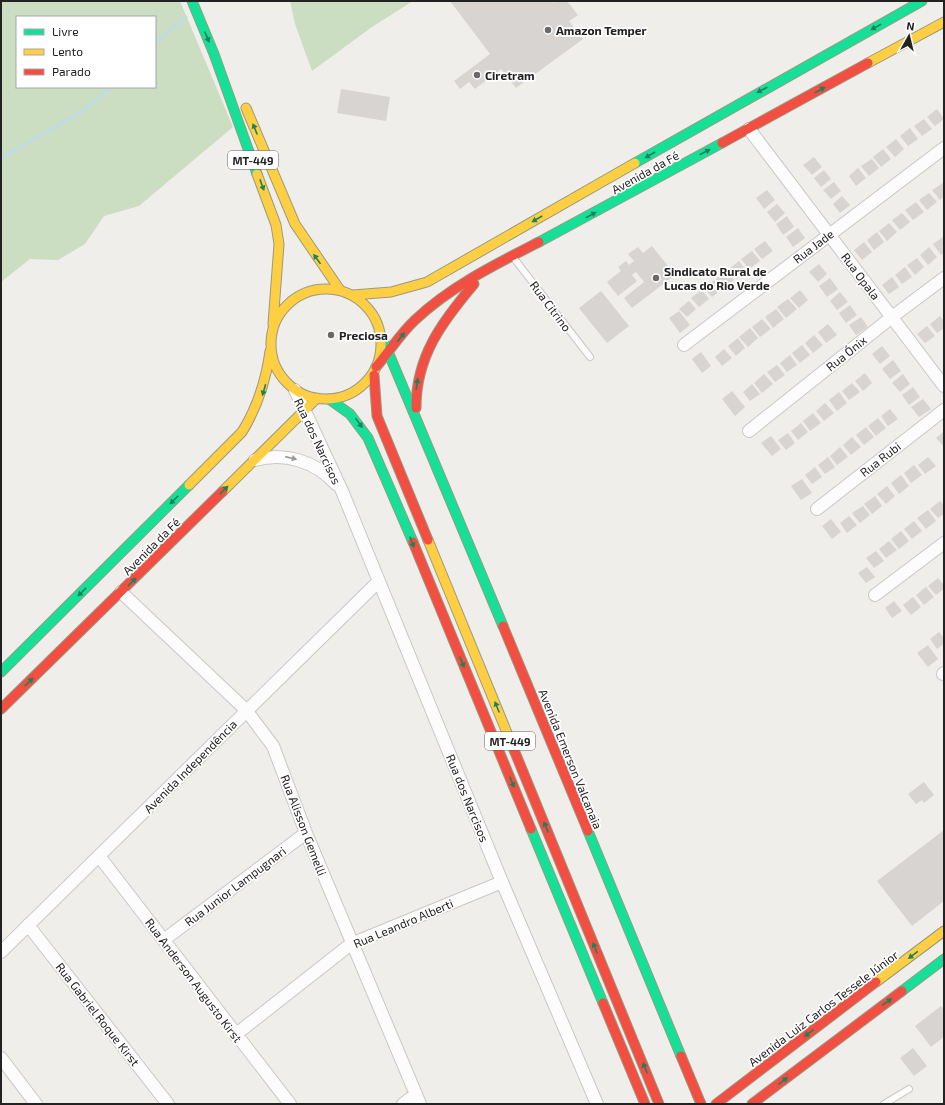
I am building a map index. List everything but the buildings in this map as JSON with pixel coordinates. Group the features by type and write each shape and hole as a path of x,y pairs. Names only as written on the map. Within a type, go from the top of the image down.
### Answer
{"main road":[{"name":"MT-449","path":"192,1 214,54 278,231 279,244 273,326"},
{"path":"202,1 223,51"},
{"name":"Avenida da Fé","path":"353,295 390,293 405,290 427,282 922,1"},
{"name":"Avenida da Fé","path":"375,371 415,320 456,289 486,270 561,231 944,22"},
{"path":"784,79 797,86 798,102"},
{"name":"MT-449","path":"244,102 294,224 340,290"},
{"path":"678,139 680,153 691,160"},
{"path":"419,422 416,392 424,357 447,317 486,270"},
{"name":"MT-449","path":"375,371 355,391 340,398 329,399 309,397 295,390 279,373 270,351 270,338 278,314 288,302 300,294 314,289 328,288 340,290 353,295 366,305 376,319 381,335 381,352 375,371 377,416 659,1104"},
{"name":"Avenida Emerson Valcanaia","path":"381,335 419,422 701,1104"},
{"name":"Avenida da Fé","path":"1,672 242,432 254,414 262,396 267,377 270,351"},
{"name":"Avenida da Fé","path":"1,710 316,398"},
{"name":"MT-449","path":"329,399 355,418 366,433 383,470 645,1104"},
{"name":"Avenida Luiz Carlos Tessele Júnior","path":"716,1104 944,931"},
{"path":"752,1104 944,959"}],"street":[{"name":"Rua Opala","path":"749,129 944,386"},
{"name":"Rua Jade","path":"684,345 944,148"},
{"name":"Rua Ónix","path":"749,431 892,317 944,278"},
{"name":"Rua dos Narcisos","path":"295,390 342,491 502,882 597,1104"},
{"name":"Rua Rubi","path":"817,509 944,410"},
{"name":"Rua dos Narcisos","path":"253,461 278,456 303,461 325,474 342,491"},
{"path":"875,595 944,543"},
{"name":"Avenida Independência","path":"4,944 28,925 379,580"},
{"name":"Rua Alisson Gemelli","path":"121,592 246,710 261,728 274,750 351,944 418,1099"},
{"name":"Rua Junior Lampugnari","path":"165,939 306,833"},
{"name":"Rua Anderson Augusto Kirst","path":"99,856 165,939 235,1035 290,1104"},
{"name":"Rua Leandro Alberti","path":"235,1035 351,944 502,882"},
{"name":"Rua Gabriel Roque Kirst","path":"28,925 168,1104"},
{"path":"1,1058 36,1104"},
{"path":"403,1104 418,1099"}],"lane":[{"name":"Rua Citrino","path":"512,256 590,357"},
{"path":"884,1104 909,1089"}],"green space":[{"path":"1,1 180,1 233,127 139,206 104,216 85,244 58,260 30,259 1,282"},
{"path":"290,1 413,1 372,27 312,71 295,24"}],"waterway":[{"path":"156,42 186,17"},
{"path":"1,158 81,112 110,88"}],"traffic: fast":[{"path":"192,1 214,54 257,174"},
{"path":"635,163 922,1"},
{"path":"539,242 722,143"},
{"path":"381,335 503,626"},
{"path":"329,399 350,414 368,438 413,542"},
{"path":"1,672 189,485"},
{"path":"531,829 603,1003"},
{"path":"588,831 681,1056"},
{"path":"902,991 944,959"}],"traffic: slow":[{"path":"868,63 944,22"},
{"path":"246,108 295,224 340,290"},
{"path":"353,295 391,292 427,282 635,163"},
{"path":"257,174 276,225 279,244 273,324"},
{"path":"326,289 347,293 357,298 365,305 372,313 377,323 381,344 377,365 372,375 365,383 357,390 347,395 326,399 305,395 295,390 287,383 280,375 275,365 271,344 275,323 280,313 287,305 295,298 305,293 326,289"},
{"path":"189,485 242,432 257,403 266,373 270,351"},
{"path":"223,491 317,398"},
{"path":"428,540 512,745"},
{"path":"876,982 944,931"}],"traffic: jam":[{"path":"722,143 868,63"},
{"path":"376,367 399,337 429,308 474,276 539,242"},
{"path":"416,408 417,389 421,372 433,341 451,312 474,284"},
{"path":"374,375 377,416 428,540"},
{"path":"1,709 223,491"},
{"path":"413,542 531,829"},
{"path":"503,626 588,831"},
{"path":"512,745 659,1104"},
{"path":"716,1104 876,982"},
{"path":"752,1104 902,991"},
{"path":"603,1003 645,1104"},
{"path":"681,1056 701,1104"}],"place":[{"name":"Amazon Temper","path":"548,30"},
{"name":"Ciretram","path":"477,75"},
{"name":"Sindicato Rural de Lucas do Rio Verde","path":"656,278"},
{"name":"Preciosa","path":"331,335"}]}
